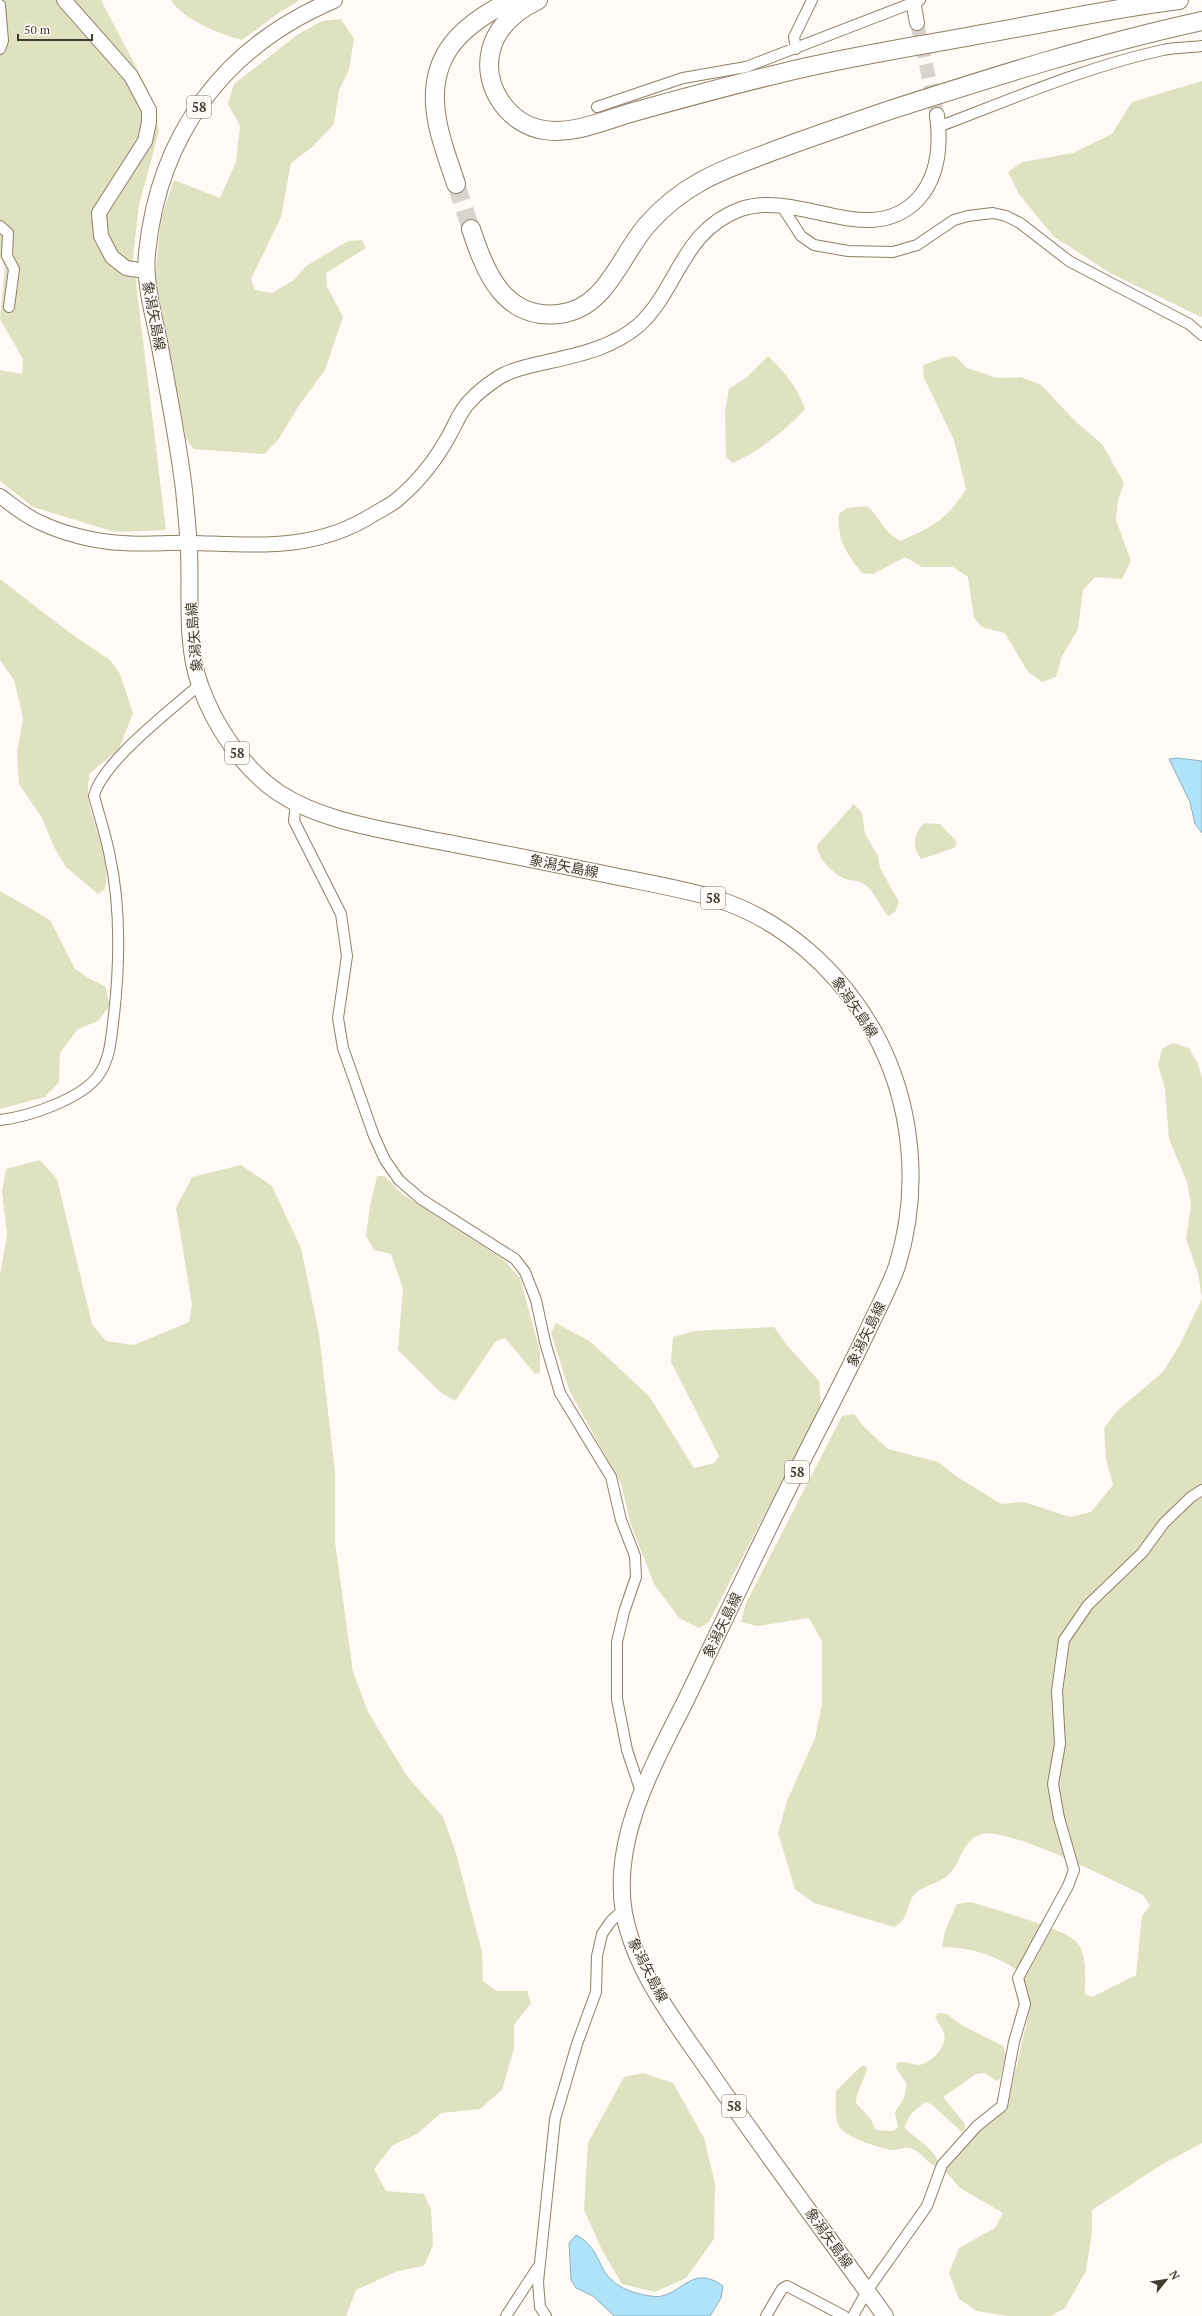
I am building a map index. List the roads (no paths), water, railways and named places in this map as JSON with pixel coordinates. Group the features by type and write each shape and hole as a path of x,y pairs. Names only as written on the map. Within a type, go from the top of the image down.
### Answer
{"highway":[{"path":"456,184 438,126 435,105 436,83 441,63 450,47 462,31 477,19 512,0"},
{"path":"538,0 512,17 501,28 493,44 489,58 489,74 494,90 503,105 515,118 528,125 543,130 562,131 584,127 715,89 802,68 1179,0"},
{"path":"471,230 490,279 513,303 543,314 559,314 575,310 589,302 602,290 613,277 633,244 662,210 682,194 723,171 851,123 962,87 1066,55 1202,21"}],"main road":[{"name":"象潟矢島線","path":"334,0 310,10 270,32 223,75 189,121 176,143 160,184 150,223 145,272 180,456 189,543 190,618 194,661 199,685 233,749 255,774 278,792 306,808 361,825 581,869 720,900 775,928 800,944 828,968 848,991 878,1040 906,1117 911,1141 911,1163 905,1230 896,1266 850,1367 786,1494 641,1792 622,1870 624,1910 634,1948 652,1984 750,2130 885,2316"}],"street":[{"path":"64,0 131,76 149,110 149,122 145,141 99,213 101,236 112,257 126,268 145,272"},
{"path":"796,49 794,37 812,0"},
{"path":"597,107 683,78 746,67 796,49 915,0 917,23"},
{"path":"0,5 3,41 0,49"},
{"path":"0,496 37,522 72,534 124,543 289,544 330,536 366,519 398,499 429,466 466,405 501,376 527,366 597,350 621,338 640,324 664,292 691,245 712,226 733,212 756,204 780,205 845,219 872,221 893,217 912,206 926,190 936,171 937,121 1119,61 1164,50 1202,46"},
{"path":"780,205 801,236 814,245 848,251 893,252 917,245 954,220 968,216 993,213 1006,216 1020,222 1069,261 1190,324 1202,335"},
{"path":"0,226 8,233 6,256 14,269 10,307"},
{"path":"0,1120 28,1114 59,1102 89,1085 98,1076 109,1056 119,963 117,917 110,852 94,796 96,788 120,755 199,685"},
{"path":"296,803 294,821 341,914 347,956 338,1018 343,1048 374,1136 385,1160 399,1180 421,1199 515,1259 525,1272 536,1300 545,1342 560,1393 611,1477 620,1520 635,1556 636,1577 624,1612 617,1642 617,1699 627,1750 641,1792"},
{"path":"854,2316 867,2291 927,2206 942,2165 977,2126 1002,2106 1014,2042 1025,2004 1018,1978 1068,1886 1074,1870 1060,1818 1053,1784 1060,1744 1057,1692 1064,1640 1088,1605 1142,1553 1164,1523 1191,1497 1202,1490"},
{"path":"546,2316 540,2307 538,2282 555,2119 577,2044 596,1992 597,1956 602,1934 611,1921 624,1910"},
{"path":"506,2316 540,2263"},
{"path":"766,2316 782,2288 787,2286 844,2316"}],"water":[{"path":"1177,758 1202,761 1202,833 1195,824 1190,802 1169,759"},
{"path":"576,2235 585,2241 592,2249 606,2274 622,2288 650,2296 660,2296 669,2293 693,2280 701,2278 711,2279 723,2286 721,2298 710,2316 614,2316 593,2296 576,2288 571,2280 569,2243"}],"tunnel":[{"path":"917,23 937,115"},
{"path":"456,184 471,229"}]}
